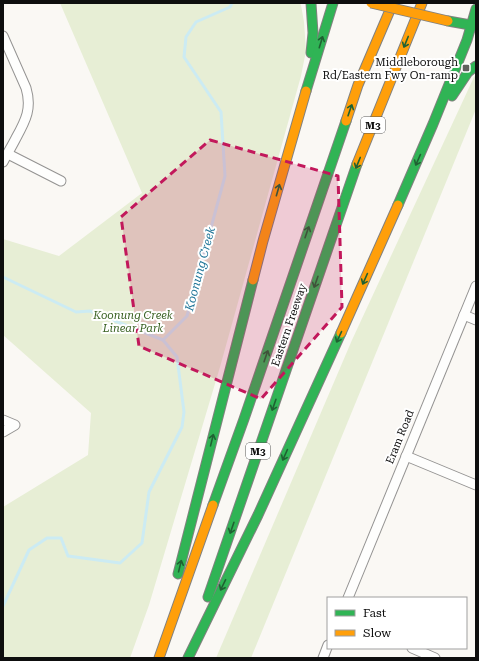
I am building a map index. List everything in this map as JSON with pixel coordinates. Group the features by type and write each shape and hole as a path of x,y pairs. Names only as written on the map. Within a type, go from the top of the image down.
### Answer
{"main road":[{"path":"302,106 311,58 313,33 311,3"},
{"path":"158,658 263,241 302,106 334,3"},
{"path":"372,3 474,26"},
{"name":"Eastern Freeway","path":"158,658 247,412 358,85 393,3"},
{"name":"Eastern Freeway","path":"187,658 354,171 422,3"},
{"path":"471,4 476,4"},
{"path":"187,658 258,515 355,301 433,124 474,26 476,9"},
{"path":"433,124 468,72 476,66"}],"street":[{"path":"3,36 26,88 29,100 28,114 3,162"},
{"path":"8,154 61,181"},
{"name":"Eram Road","path":"348,597 476,286"},
{"path":"464,315 476,320"},
{"path":"3,420 15,425 3,432"},
{"path":"406,456 476,485"},
{"path":"322,658 327,647"},
{"path":"415,649 432,654"}],"highlighted area":[{"path":"210,140 338,176 342,307 261,399 139,346 121,217"}],"green space":[{"name":"Koonung Creek Linear Park","path":"60,3 300,3 304,22 306,51 301,76 220,367 149,605 130,658 3,658 3,507 88,455 91,413 3,335 3,239 59,256 142,193"},
{"path":"476,75 476,109 251,658 216,658 352,340"}],"waterway":[{"name":"Koonung Creek","path":"3,606 29,550 47,538 61,538 68,556 120,563 142,543 149,492 182,427 184,412 177,357 163,340 187,316 225,176 221,112 184,57 186,37 196,22 230,7 232,3"},
{"path":"3,277 76,312 90,311 163,340"}],"traffic: fast":[{"path":"311,3 313,33 311,53"},
{"path":"306,91 333,3"},
{"path":"398,205 467,40 476,9"},
{"path":"448,21 476,26"},
{"path":"452,96 468,72 476,66"},
{"path":"213,505 346,121"},
{"path":"208,597 357,164"},
{"path":"178,574 253,280"},
{"path":"188,658 258,515 341,333"}],"traffic: slow":[{"path":"371,3 448,21"},
{"path":"346,121 358,85 393,3"},
{"path":"357,164 422,3"},
{"path":"253,280 306,91"},
{"path":"341,333 398,205"},
{"path":"159,658 213,505"}],"place":[{"name":"Middleborough Rd/Eastern Fwy On-ramp","path":"466,68"}]}
